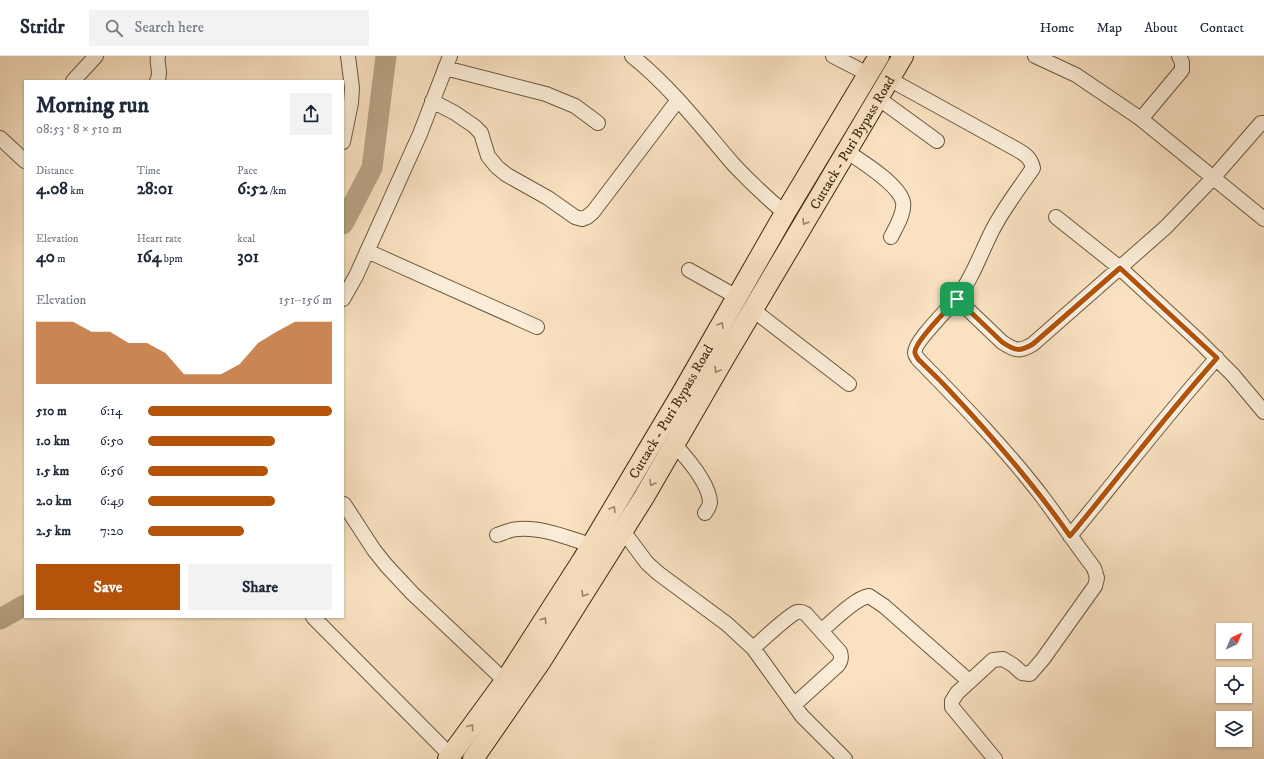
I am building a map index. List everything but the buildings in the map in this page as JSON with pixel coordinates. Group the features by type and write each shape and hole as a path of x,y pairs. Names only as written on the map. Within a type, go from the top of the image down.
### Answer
{"highway":[{"name":"Cuttack - Puri Bypass Road","path":"450,757 505,681 591,545 678,399 785,213 879,56"},
{"name":"Cuttack - Puri Bypass Road","path":"478,757 623,531 903,56"}],"street":[{"path":"73,80 96,56"},
{"path":"344,137 351,103 352,88 348,56"},
{"path":"632,56 644,65 678,100 755,187 785,213"},
{"path":"833,56 868,74"},
{"path":"1036,56 1076,75 1141,119 1264,220"},
{"path":"1141,119 1182,70 1182,62 1179,56"},
{"path":"156,57 159,78 158,80"},
{"path":"344,297 356,276 420,134 448,62 553,96 575,106 598,123"},
{"path":"889,79 1025,154 1031,161 1033,168 992,231 965,287 957,299 921,339 916,347 915,353 918,359 947,388 1013,461 1044,499 1094,568 1097,578 1095,586 1043,659 1030,674 1022,673 1003,659 993,660 968,682 952,700 952,707 995,759"},
{"path":"878,98 937,142"},
{"path":"432,101 455,113 474,126 481,133 488,156 507,176 548,198 575,217 582,219 593,212 678,100"},
{"path":"957,299 1002,342 1011,348 1018,350 1025,349 1033,344 1166,227 1213,178 1261,124 1264,123"},
{"path":"0,138 24,159"},
{"path":"846,151 874,170 899,194 903,203 902,212 891,237"},
{"path":"1056,217 1120,268 1217,358 1264,412"},
{"path":"367,251 537,327"},
{"path":"688,270 737,297"},
{"path":"753,310 849,384"},
{"path":"1070,536 1166,417 1217,358"},
{"path":"674,444 691,462 702,479 710,501 709,507 705,513"},
{"path":"344,504 374,550 386,565 412,593 505,681"},
{"path":"497,535 516,529 531,529 553,533 591,545"},
{"path":"623,531 647,563 658,573 727,624 753,648 802,716 845,759"},
{"path":"821,631 855,602 863,597 869,596 884,606 968,682"},
{"path":"753,648 790,617 798,612 802,612 806,614 840,652 840,661 794,705"},
{"path":"314,618 450,757"}],"waterway":[{"path":"344,222 372,168 386,56"},
{"path":"0,619 24,606"}],"route":[{"path":"1120,268 1217,358 1166,417 1070,536 1044,499 1013,461 947,388 918,359 915,353 916,347 921,339 957,299 1002,342 1011,348 1018,350 1025,349 1033,344 1120,268"}]}
